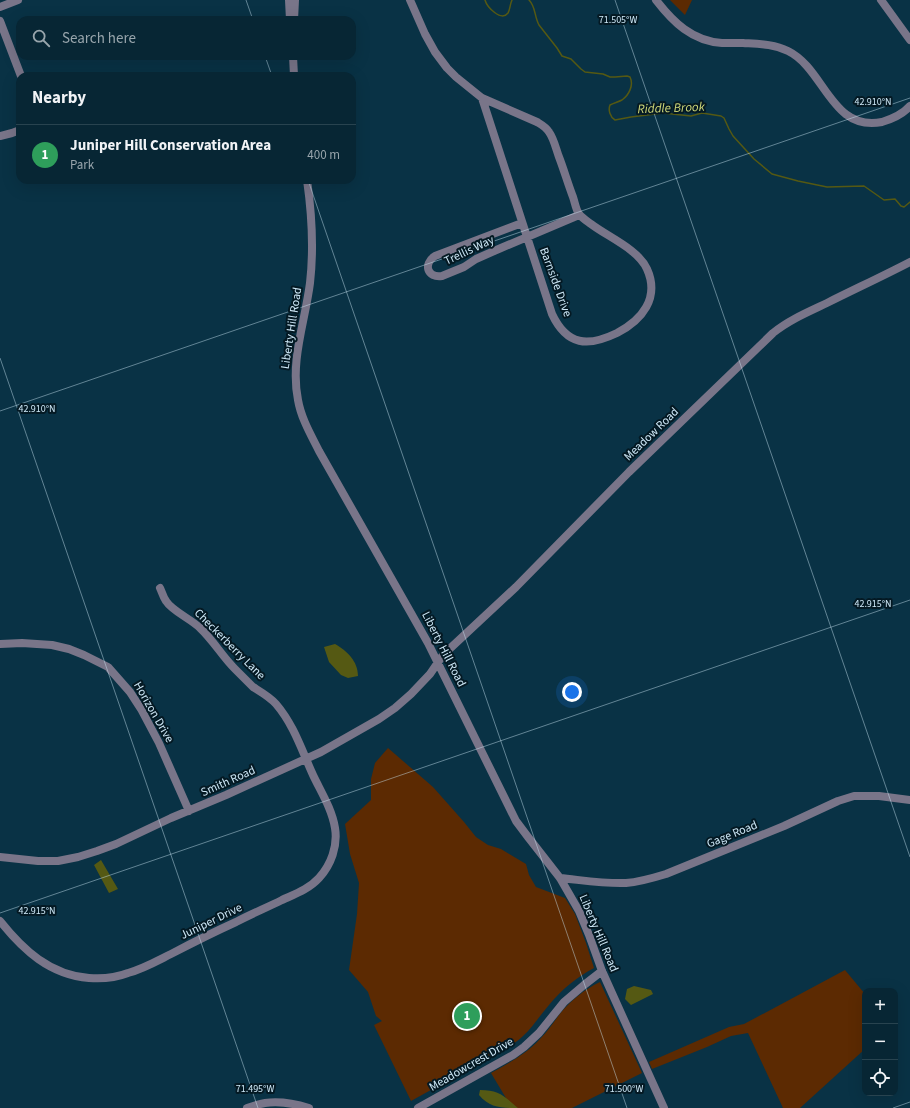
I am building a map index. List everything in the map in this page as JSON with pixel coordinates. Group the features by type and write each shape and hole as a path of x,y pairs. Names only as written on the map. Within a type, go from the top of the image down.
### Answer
{"street":[{"path":"0,7 18,0"},
{"path":"289,0 290,16"},
{"path":"294,16 295,0"},
{"path":"410,0 425,34 435,52 456,77 482,98 537,122 548,131 554,143 579,215"},
{"path":"656,0 674,21 696,36 721,43 771,45 794,54 812,71 840,110 854,119 870,122 886,121 910,106"},
{"path":"881,0 910,40"},
{"path":"0,21 19,72"},
{"path":"293,60 294,72"},
{"name":"Barnside Drive","path":"482,98 552,314 558,326 568,335 580,341 593,342 606,338 629,326 644,313 649,301 650,281 647,268 634,253 579,215"},
{"path":"0,136 16,132"},
{"name":"Liberty Hill Road","path":"308,184 311,210 312,250 310,283 299,342 295,375 298,402 306,425 319,451 428,643 516,821 560,878 579,911 602,971 664,1108"},
{"name":"Trellis Way","path":"522,223 435,256 428,264 429,270 433,275 442,276 464,267 476,259 579,215"},
{"name":"Meadow Road","path":"437,662 516,587 629,472 773,333 785,324 910,262"},
{"name":"Checkerberry Lane","path":"160,588 166,601 199,627 243,678 275,703 290,724 306,759"},
{"name":"Horizon Drive","path":"0,644 22,643 52,645 69,649 108,667 130,692 141,709 159,743 189,811"},
{"name":"Smith Road","path":"0,857 38,861 58,861 78,857 116,844 226,795 321,752 362,730 396,708 430,674 437,662"},
{"name":"Juniper Drive","path":"0,921 32,956 49,967 68,974 88,978 108,978 127,974 146,966 308,887 319,878 327,868 335,843 335,829 332,816 306,759"},
{"name":"Gage Road","path":"560,878 627,883 647,880 666,874 784,826 838,801 854,796 873,796 910,800"},
{"name":"Meadowcrest Drive","path":"418,1108 513,1055 524,1047 539,1034 564,1002 602,971"},
{"path":"247,1108 265,1103 278,1103 309,1108"}],"shaded area":[{"path":"670,0 692,0 685,15"},
{"path":"335,644 344,650 354,661 358,671 358,676 348,678 341,675 329,662 324,647"},
{"path":"388,748 433,787 476,837 488,845 501,849 526,864 529,875 536,887 565,898 575,914 594,968 564,989 530,1029 516,1042 411,1101 374,1025 382,1021 376,1016 368,992 349,970 357,914 359,883 350,854 345,824 371,800 371,779 375,763"},
{"path":"101,860 118,889 109,893 94,865"},
{"path":"845,970 862,990 862,1052 800,1108 783,1108 748,1033 731,1036 652,1069 649,1062 729,1027 744,1024"},
{"path":"600,982 642,1073 572,1108 512,1108 491,1073 517,1058 535,1044 573,1000"},
{"path":"634,986 651,990 653,994 631,1005 625,999 627,989"},
{"path":"480,1090 487,1090 501,1094 518,1108 501,1107 487,1103 479,1095"}],"waterway":[{"name":"Riddle Brook","path":"485,0 491,10 502,16 508,13 512,0"},
{"name":"Riddle Brook","path":"529,0 533,6 539,25 562,56 571,59 585,72 603,74 610,77 630,77 631,86 627,95 622,100 610,105 610,113 615,120 663,113 691,116 702,113 721,116 724,118 733,136 754,159 772,174 827,187 864,186 884,200 895,199 901,206 904,207 910,202"}],"place":[{"name":"Juniper Hill Conservation Area","path":"467,1016"}]}
